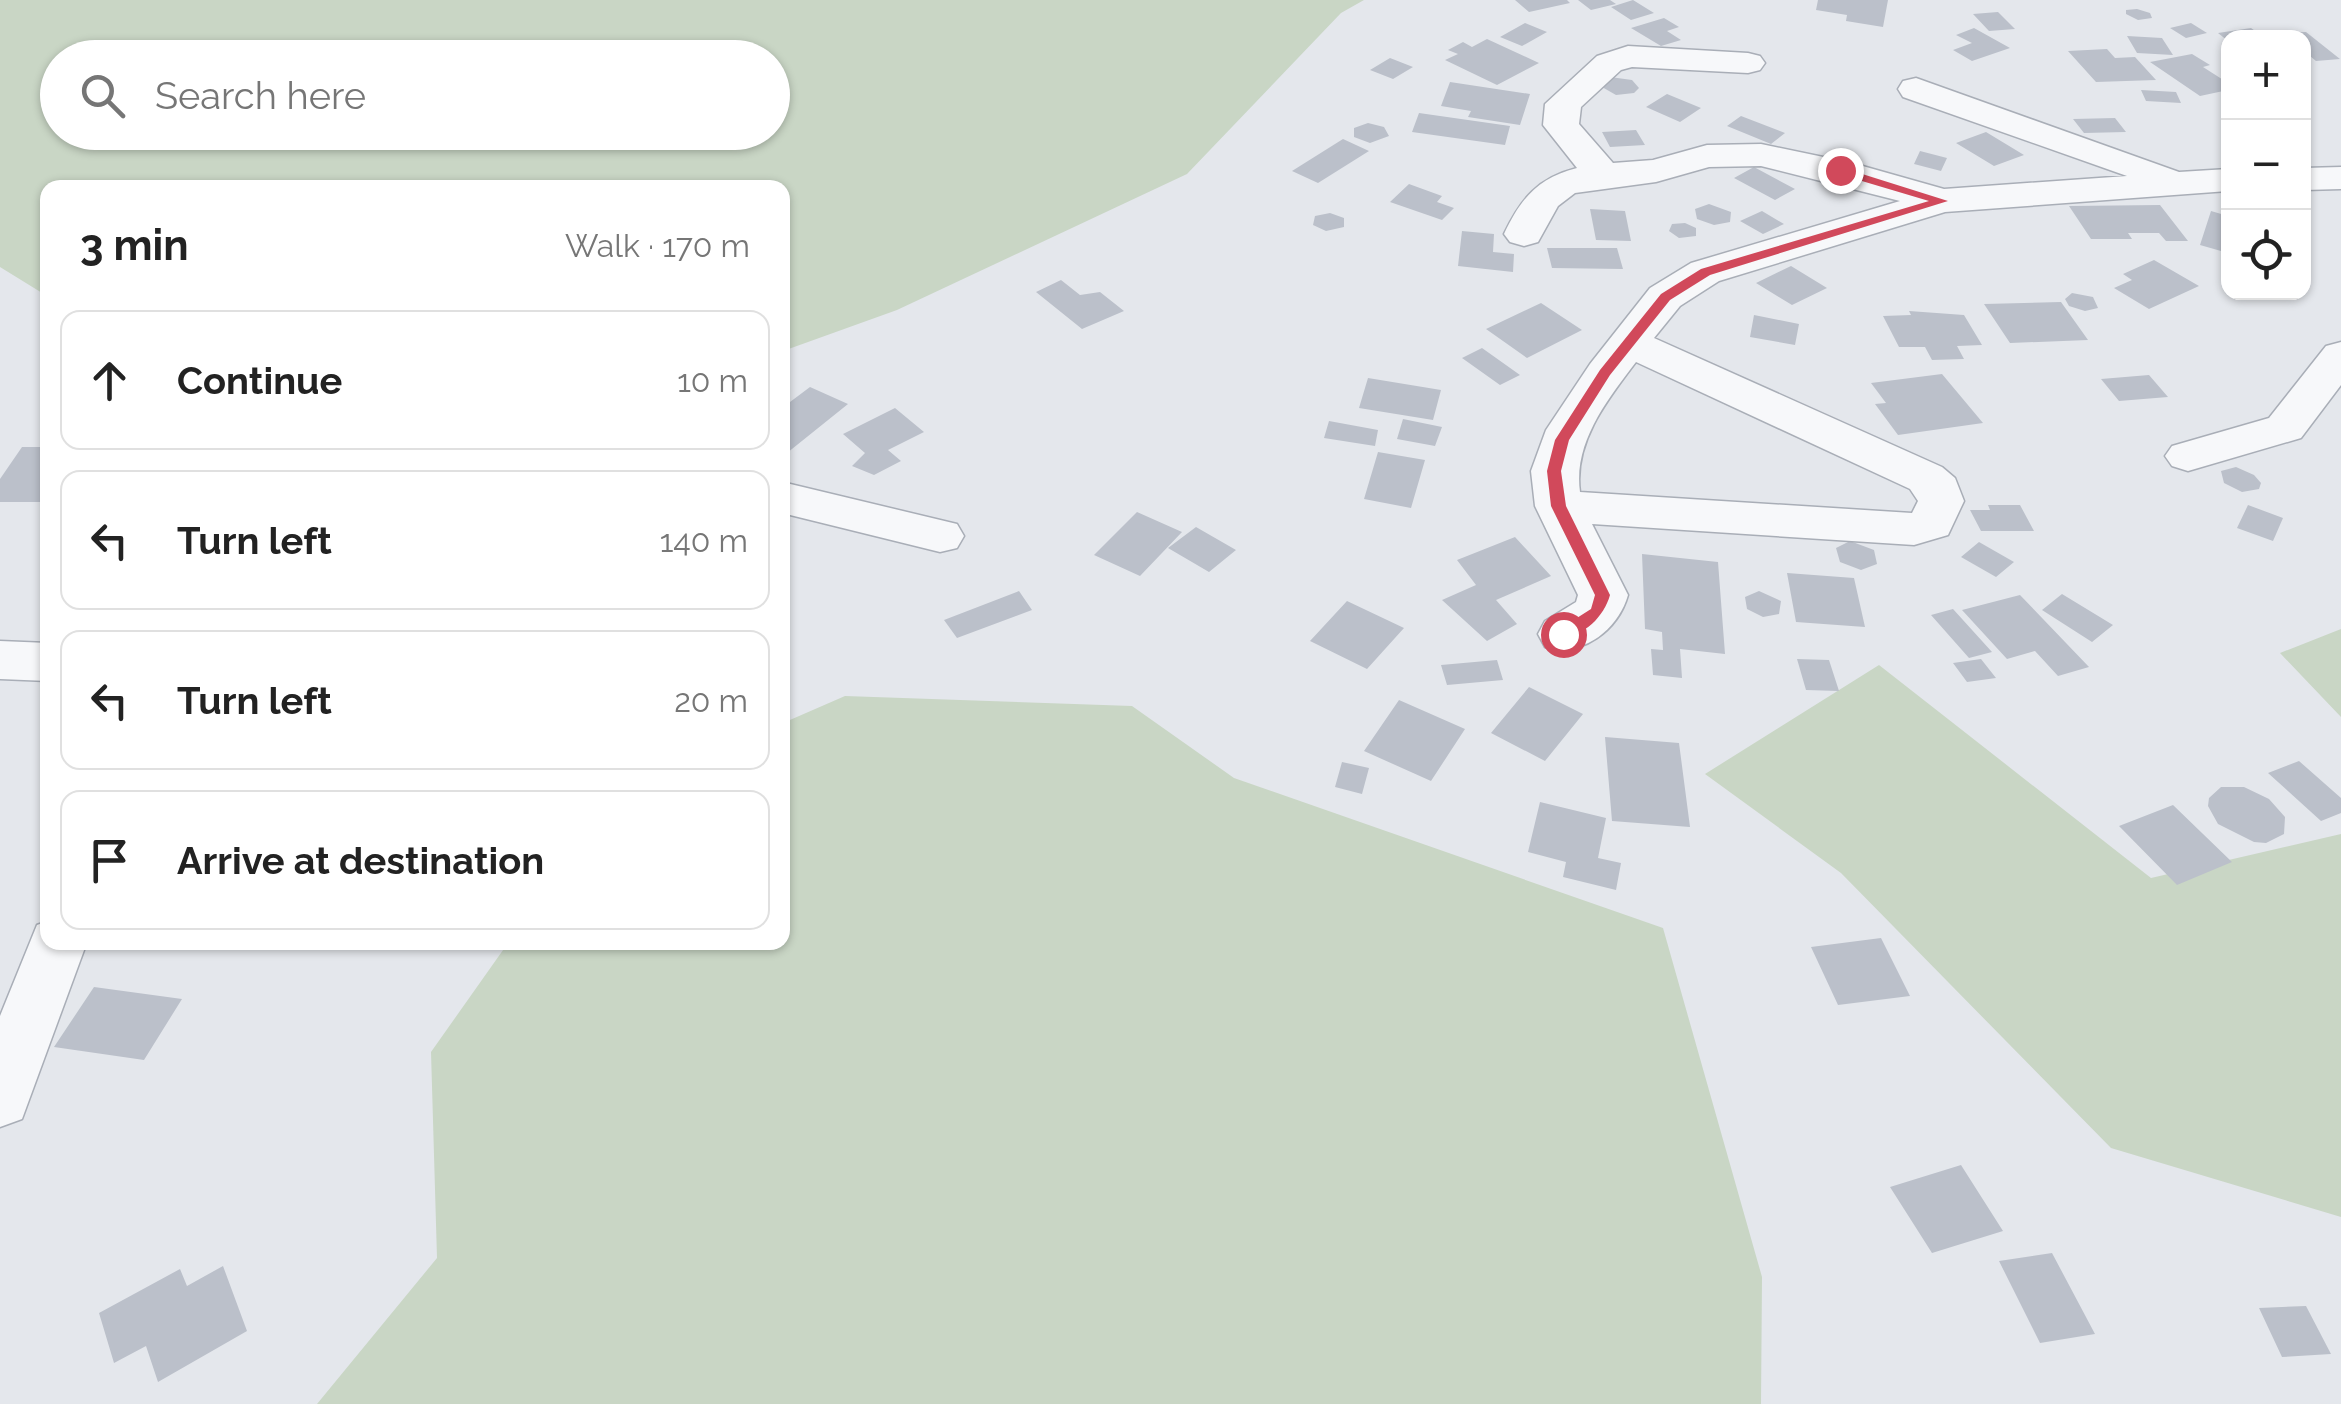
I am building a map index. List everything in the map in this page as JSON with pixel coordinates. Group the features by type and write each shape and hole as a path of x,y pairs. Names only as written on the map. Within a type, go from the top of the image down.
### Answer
{"street":[{"path":"1602,174 1561,124 1563,104 1593,75 1628,56 1748,63"},
{"path":"1916,89 2179,181"},
{"path":"1524,234 1537,203 1572,179 1656,170 1707,156 1761,155 1840,170 1942,201"},
{"path":"2311,178 2341,178"},
{"path":"1563,634 1598,612 1603,595 1558,506 1554,471 1562,440 1666,297 1705,272 1942,201 2221,180"},
{"path":"1558,506 1885,529 1914,529 1931,524 1937,512 1939,489 1926,478 1629,343"},
{"path":"2188,456 2285,428 2341,355"},
{"path":"790,499 940,536"},
{"path":"0,660 40,662"},
{"path":"0,1099 55,950"}],"green space":[{"path":"0,0 1364,0 1341,13 1187,174 897,310 790,348 790,180 40,180 40,292 0,267"},
{"path":"2341,629 2341,717 2280,653"},
{"path":"1879,665 2151,878 2341,834 2341,1217 2111,1148 1841,873 1705,774"},
{"path":"845,696 1132,706 1234,778 1663,928 1762,1277 1761,1404 317,1404 437,1258 431,1052 503,950 790,950 790,720"}],"building":[{"path":"1515,0 1567,0 1570,3 1529,12"},
{"path":"1578,0 1610,0 1616,4 1591,10"},
{"path":"1633,0 1654,13 1631,20 1611,7"},
{"path":"1818,0 1888,0 1883,27 1846,21 1847,15 1816,10"},
{"path":"2126,10 2150,13 2152,18 2138,20 2126,14"},
{"path":"1998,12 2015,29 1989,31 1973,14"},
{"path":"1664,18 1679,27 1667,31 1681,40 1661,46 1631,28"},
{"path":"1525,23 1547,32 1522,46 1500,37"},
{"path":"2191,23 2207,33 2186,38 2170,28"},
{"path":"1974,28 2010,48 1972,61 1953,50 1972,43 1956,35"},
{"path":"2127,36 2162,38 2173,55 2137,53"},
{"path":"2311,36 2340,59 2316,61 2311,57"},
{"path":"1487,39 1539,63 1497,85 1445,60 1458,54 1448,50 1463,42 1472,47"},
{"path":"2107,49 2115,58 2135,57 2156,80 2096,82 2068,51"},
{"path":"2192,54 2210,65 2203,67 2221,79 2221,92 2200,96 2150,62"},
{"path":"1390,58 1413,67 1393,79 1370,70"},
{"path":"1610,77 1632,80 1639,88 1634,93 1616,95 1602,87"},
{"path":"1450,82 1530,94 1520,125 1468,117 1471,111 1441,106"},
{"path":"2141,90 2176,92 2181,103 2146,101"},
{"path":"1667,94 1701,108 1680,122 1646,107"},
{"path":"1419,113 1510,126 1505,145 1412,132"},
{"path":"1741,116 1785,133 1771,144 1727,126"},
{"path":"2115,118 2126,132 2084,133 2073,119"},
{"path":"1368,123 1384,127 1389,136 1370,143 1354,137 1354,128"},
{"path":"1636,130 1645,145 1610,147 1602,132"},
{"path":"1986,132 2024,155 1994,166 1956,143"},
{"path":"1343,139 1369,151 1318,183 1292,171"},
{"path":"1920,151 1947,158 1941,171 1914,164"},
{"path":"1754,167 1795,189 1775,200 1734,178"},
{"path":"1409,184 1442,196 1437,202 1454,208 1442,220 1390,202"},
{"path":"1709,204 1731,212 1730,222 1714,225 1697,219 1695,209"},
{"path":"2160,205 2188,241 2166,241 2159,233 2128,233 2132,239 2091,239 2069,206"},
{"path":"1590,209 1625,211 1631,241 1596,240"},
{"path":"1762,211 1784,224 1763,234 1740,221"},
{"path":"2211,211 2221,214 2221,251 2200,245"},
{"path":"1330,213 1344,218 1344,227 1326,231 1313,225 1315,216"},
{"path":"1685,223 1696,228 1696,236 1679,238 1669,231 1672,224"},
{"path":"1462,231 1494,234 1493,252 1514,254 1513,272 1458,266"},
{"path":"1547,248 1617,248 1623,269 1552,268"},
{"path":"2154,260 2199,286 2149,309 2114,288 2132,280 2123,274"},
{"path":"1791,266 1827,288 1792,305 1756,283"},
{"path":"1061,280 1080,295 1100,292 1124,311 1082,329 1036,292"},
{"path":"2072,293 2093,297 2098,308 2085,311 2069,306 2065,299"},
{"path":"2061,302 2088,340 2010,343 1984,304"},
{"path":"1541,303 1582,330 1527,358 1486,329"},
{"path":"1909,311 1964,315 1982,345 1957,346 1964,359 1932,360 1925,347 1899,347 1883,316 1911,315"},
{"path":"1754,315 1799,324 1795,345 1750,337"},
{"path":"1482,348 1520,375 1500,385 1462,358"},
{"path":"1942,374 1983,423 1898,435 1875,404 1886,403 1871,383"},
{"path":"2149,375 2168,397 2119,401 2101,379"},
{"path":"1368,378 1441,390 1433,420 1359,408"},
{"path":"810,387 848,404 790,451 790,402"},
{"path":"895,408 924,432 888,450 901,461 874,475 852,466 865,453 843,434"},
{"path":"1403,419 1442,427 1435,446 1397,439"},
{"path":"1329,421 1378,430 1375,446 1324,438"},
{"path":"22,447 40,447 40,502 0,502 0,479"},
{"path":"1378,452 1425,460 1411,508 1364,499"},
{"path":"2236,467 2254,475 2261,483 2259,489 2242,492 2224,483 2221,471"},
{"path":"1988,505 2020,505 2034,531 1981,531 1970,510 1990,510"},
{"path":"2248,505 2283,518 2273,541 2237,528"},
{"path":"1137,512 1182,532 1140,576 1094,555"},
{"path":"1196,527 1236,550 1209,572 1168,548"},
{"path":"1515,537 1551,576 1496,600 1517,624 1487,641 1442,600 1476,585 1457,560"},
{"path":"1850,541 1874,550 1877,564 1861,570 1840,562 1836,548"},
{"path":"1979,542 2014,562 1996,577 1961,557"},
{"path":"1642,554 1718,562 1725,654 1680,649 1682,678 1653,675 1651,649 1663,650 1662,632 1645,629"},
{"path":"1787,573 1854,578 1865,627 1796,622"},
{"path":"1019,591 1032,610 957,638 944,620"},
{"path":"1759,591 1781,601 1779,614 1763,617 1747,609 1745,597"},
{"path":"2062,594 2113,625 2092,642 2042,610"},
{"path":"2020,595 2089,667 2058,676 2035,651 2007,659 1962,610"},
{"path":"1347,601 1404,628 1367,669 1310,641"},
{"path":"1953,609 1992,652 1969,658 1931,615"},
{"path":"1797,659 1829,660 1839,691 1806,690"},
{"path":"1981,659 1996,678 1967,682 1953,663"},
{"path":"1497,660 1503,680 1447,685 1441,665"},
{"path":"1529,687 1583,714 1545,761 1491,733"},
{"path":"1399,700 1465,729 1431,781 1364,751"},
{"path":"1605,737 1679,743 1690,827 1612,821"},
{"path":"2299,761 2341,798 2341,813 2321,821 2268,773"},
{"path":"1342,762 1369,768 1362,794 1335,787"},
{"path":"2221,787 2244,787 2269,799 2285,817 2284,834 2266,843 2254,842 2218,824 2208,806 2209,798"},
{"path":"1540,802 1606,818 1598,858 1621,863 1616,890 1563,877 1566,862 1528,852"},
{"path":"2173,805 2232,862 2177,885 2119,826"},
{"path":"1881,938 1910,996 1838,1005 1811,947"},
{"path":"94,987 182,999 144,1060 54,1047"},
{"path":"1961,1165 2003,1231 1932,1253 1890,1187"},
{"path":"2052,1253 2095,1334 2040,1343 1999,1261"},
{"path":"223,1266 247,1331 158,1382 146,1346 114,1363 99,1313 180,1269 187,1286"},
{"path":"2306,1306 2331,1354 2282,1357 2259,1308"}],"route":[{"path":"1563,634 1598,612 1603,595 1558,506 1554,471 1562,440 1605,373 1666,297 1705,272 1942,201 1840,170"}]}
